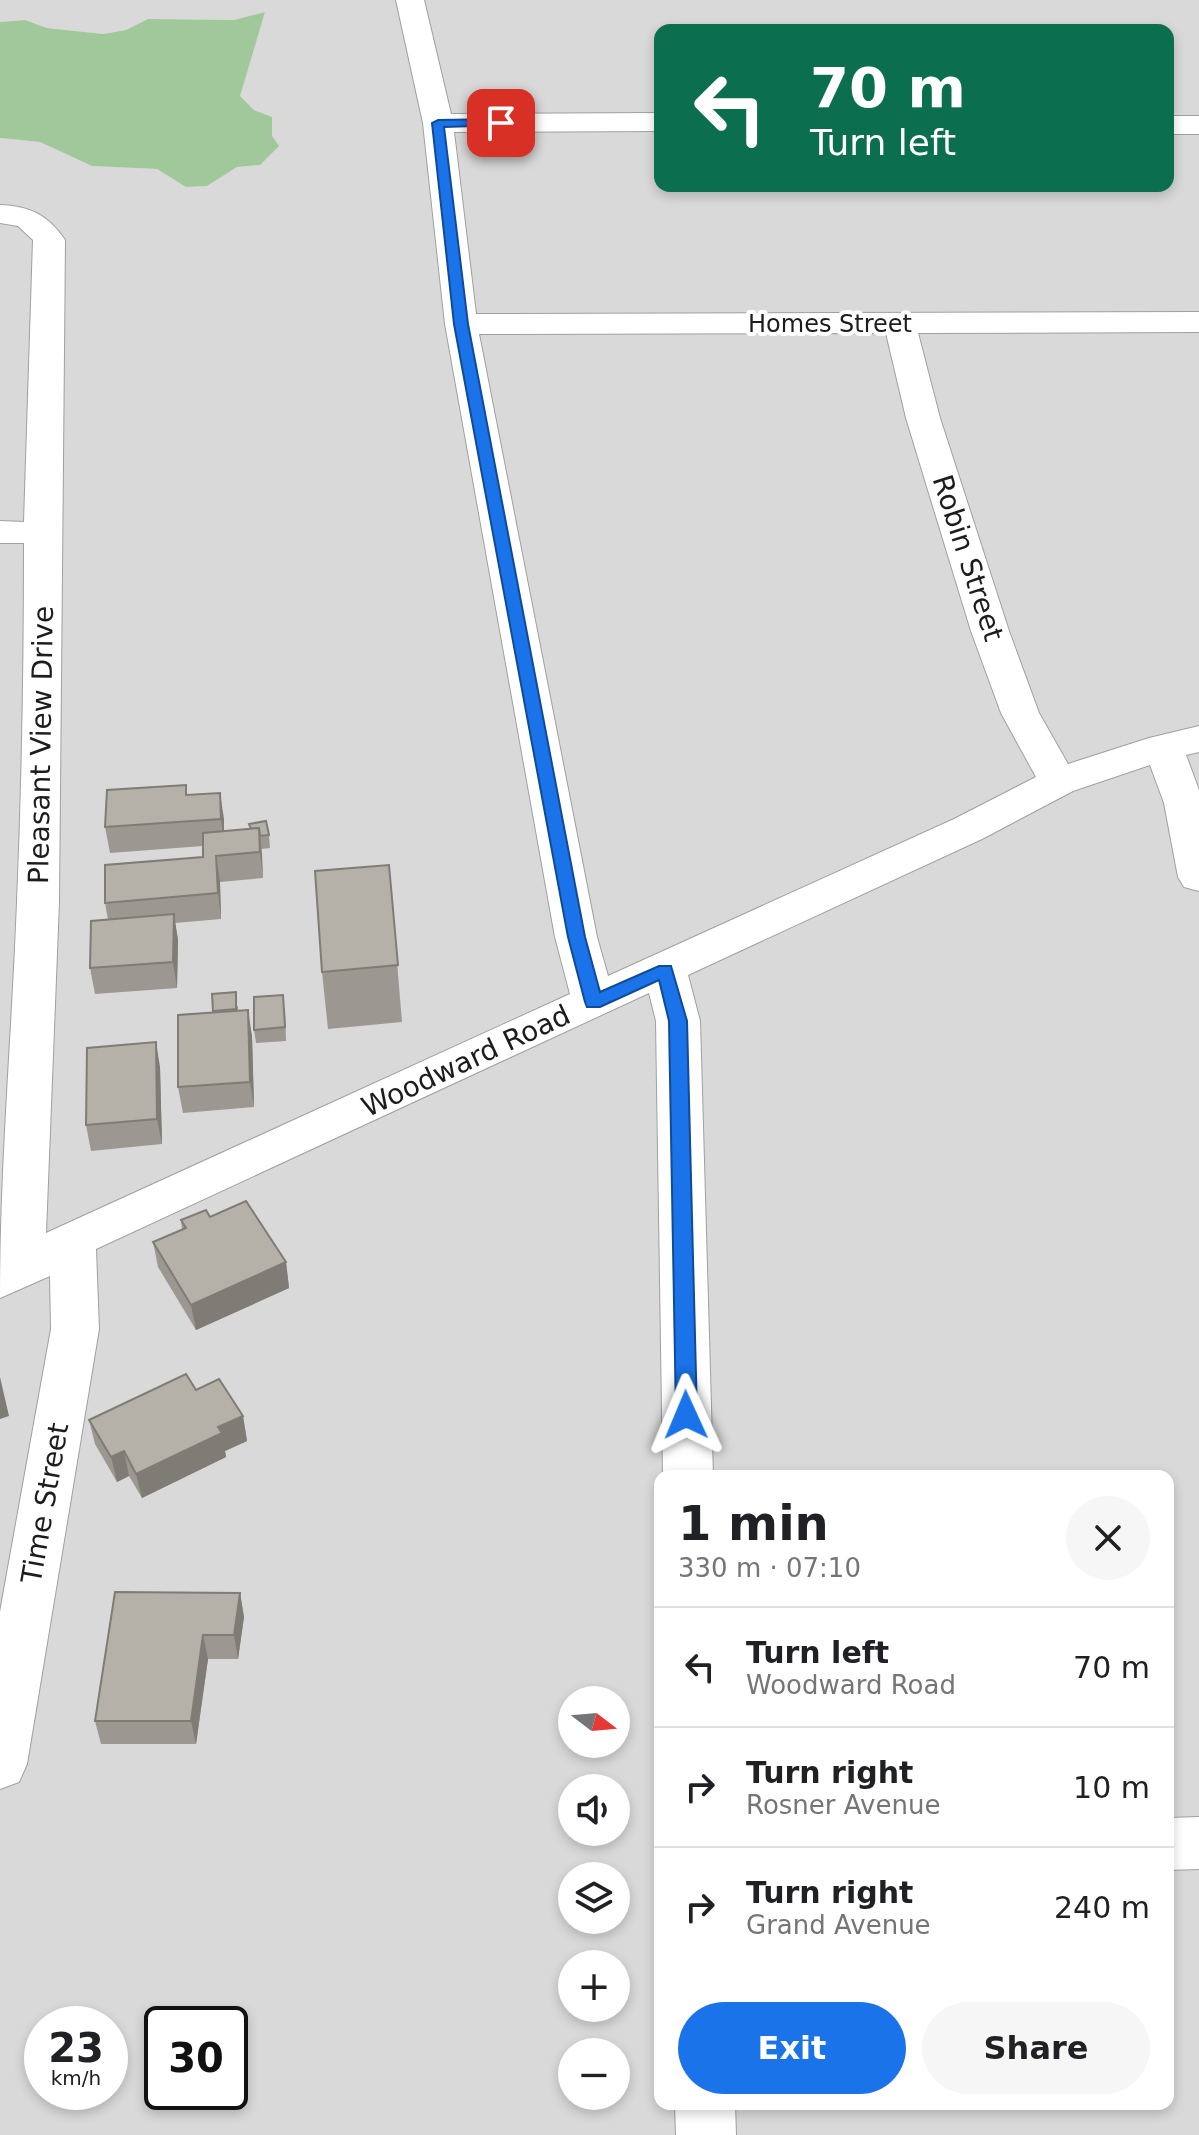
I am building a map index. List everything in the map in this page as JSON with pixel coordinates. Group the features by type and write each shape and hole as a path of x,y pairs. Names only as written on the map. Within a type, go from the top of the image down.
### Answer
{"street":[{"path":"410,0 438,123 461,324 576,937 594,1002"},
{"path":"438,123 654,122"},
{"path":"1174,125 1199,125"},
{"name":"Pleasant View Drive","path":"0,214 13,214 39,223 49,240 38,902 11,1274"},
{"name":"Homes Street","path":"461,324 1199,322"},
{"name":"Robin Street","path":"900,325 923,418 990,631 1020,713 1059,782"},
{"path":"0,532 42,533"},
{"path":"1181,743 1184,803 1199,877"},
{"name":"Woodward Road","path":"11,1274 72,1240 665,970 968,829 1059,782 1181,743"},
{"path":"665,970 678,1021 688,1470"},
{"name":"Time Street","path":"0,1764 75,1329 72,1240"},
{"path":"1174,1844 1199,1843"},
{"path":"705,2110 706,2135"}],"shaded area":[{"path":"0,0 1199,0 1199,2135 0,2135 0,138 40,142 92,166 157,169 187,187 207,186 237,167 260,165 272,136 272,117 254,110 239,96 265,12 234,20 148,19 126,30 103,34 47,28 25,20 0,22"}],"green space":[{"path":"265,12 240,96 254,110 272,117 272,136 279,146 260,165 237,167 207,186 186,187 157,169 92,166 40,142 0,138 0,22 25,20 47,28 103,34 126,30 148,19 234,20"}],"building":[{"path":"186,785 186,795 220,793 221,819 105,827 107,790"},
{"path":"266,821 269,835 260,836 259,828 251,829 249,824"},
{"path":"259,828 260,852 216,856 218,893 105,903 105,865 203,857 203,833"},
{"path":"389,865 398,965 322,972 315,871"},
{"path":"174,914 173,962 90,968 91,921"},
{"path":"236,992 236,1009 213,1011 212,994"},
{"path":"283,995 285,1027 254,1030 254,997"},
{"path":"248,1010 250,1082 178,1087 178,1015"},
{"path":"156,1042 157,1119 86,1125 87,1048"},
{"path":"246,1201 286,1262 191,1305 153,1242 186,1228 181,1220 206,1210 210,1217"},
{"path":"186,1374 196,1390 219,1379 243,1416 218,1427 222,1433 136,1474 124,1451 111,1457 89,1420"},
{"path":"115,1592 240,1593 234,1635 203,1635 191,1721 95,1721"}],"route":[{"path":"501,123 438,123 461,324 576,937 594,1002 665,970 678,1021 686,1415"}]}
